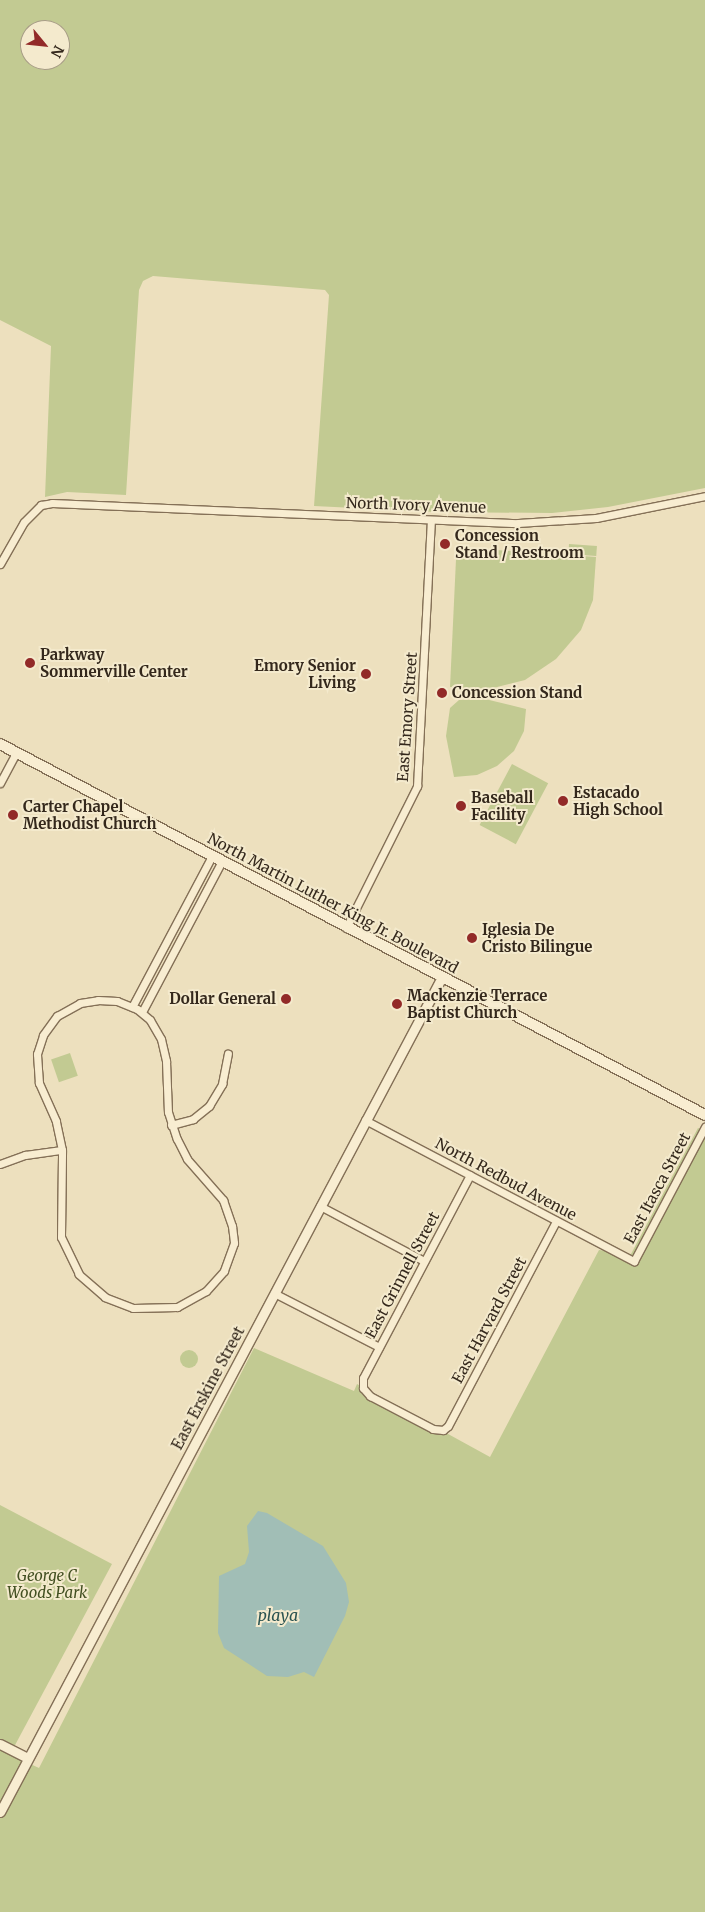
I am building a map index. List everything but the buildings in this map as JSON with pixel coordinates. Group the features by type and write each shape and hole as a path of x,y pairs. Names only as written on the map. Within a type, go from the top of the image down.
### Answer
{"main road":[{"name":"North Martin Luther King Jr. Boulevard","path":"0,744 346,928 705,1115"}],"street":[{"name":"North Ivory Avenue","path":"0,564 17,531 41,505 66,502 431,521 572,521 705,496"},
{"name":"East Emory Street","path":"346,928 417,786 431,521"},
{"path":"0,783 16,753"},
{"path":"132,1007 212,856"},
{"path":"142,1012 222,861"},
{"name":"East Erskine Street","path":"0,1812 442,977"},
{"path":"106,999 142,1012 154,1028 164,1049 165,1095 171,1125 181,1150 222,1200 234,1234 231,1256 222,1273 206,1291 177,1307 155,1310 123,1306 95,1290 79,1274 66,1250 59,1224 64,1186 62,1150 56,1121 37,1074 37,1054 43,1035 57,1016 80,1003 106,999"},
{"path":"171,1125 193,1118 210,1106 222,1084 228,1054"},
{"name":"North Redbud Avenue","path":"365,1120 634,1261"},
{"name":"East Itasca Street","path":"634,1261 705,1127"},
{"path":"0,1164 25,1155 62,1150"},
{"name":"East Grinnell Street","path":"363,1388 363,1378 470,1175"},
{"path":"320,1206 424,1262"},
{"name":"East Harvard Street","path":"363,1388 386,1404 433,1428 443,1430 451,1422 556,1221"},
{"path":"274,1292 379,1348"},
{"path":"0,1744 28,1758"}],"green space":[{"path":"0,0 705,0 705,488 608,507 552,513 436,512 314,506 329,295 325,290 153,276 143,281 139,290 126,495 67,492 45,497 51,346 0,320"},
{"path":"569,544 597,546 596,556 568,554"},
{"path":"468,548 596,557 593,600 581,630 556,659 525,680 489,689 450,687 456,559"},
{"path":"485,699 526,709 524,731 514,751 497,766 477,775 454,777 446,736 450,708 459,700"},
{"path":"512,764 548,783 516,844 480,825"},
{"path":"70,1053 78,1076 59,1082 51,1060"},
{"path":"698,1128 705,1131 705,1912 0,1912 0,1750 39,1768 254,1348 354,1391 357,1384 490,1457 599,1250 631,1254"},
{"path":"185,1350 193,1350 198,1355 196,1366 185,1368 180,1363 180,1355"},
{"name":"George C Woods Park","path":"0,1505 112,1564 14,1747 0,1740"}],"water":[{"name":"playa","path":"258,1511 267,1513 323,1546 346,1583 349,1602 345,1616 314,1677 304,1672 288,1677 267,1676 224,1648 218,1633 219,1576 245,1564 249,1552 247,1526"}],"place":[{"name":"Concession Stand / Restroom","path":"445,544"},
{"name":"Parkway Sommerville Center","path":"30,663"},
{"name":"Emory Senior Living","path":"366,674"},
{"name":"Concession Stand","path":"442,693"},
{"name":"Estacado High School","path":"563,801"},
{"name":"Baseball Facility","path":"461,806"},
{"name":"Carter Chapel Methodist Church","path":"13,815"},
{"name":"Iglesia De Cristo Bilingue","path":"472,938"},
{"name":"Dollar General","path":"286,999"},
{"name":"Mackenzie Terrace Baptist Church","path":"397,1004"}]}
